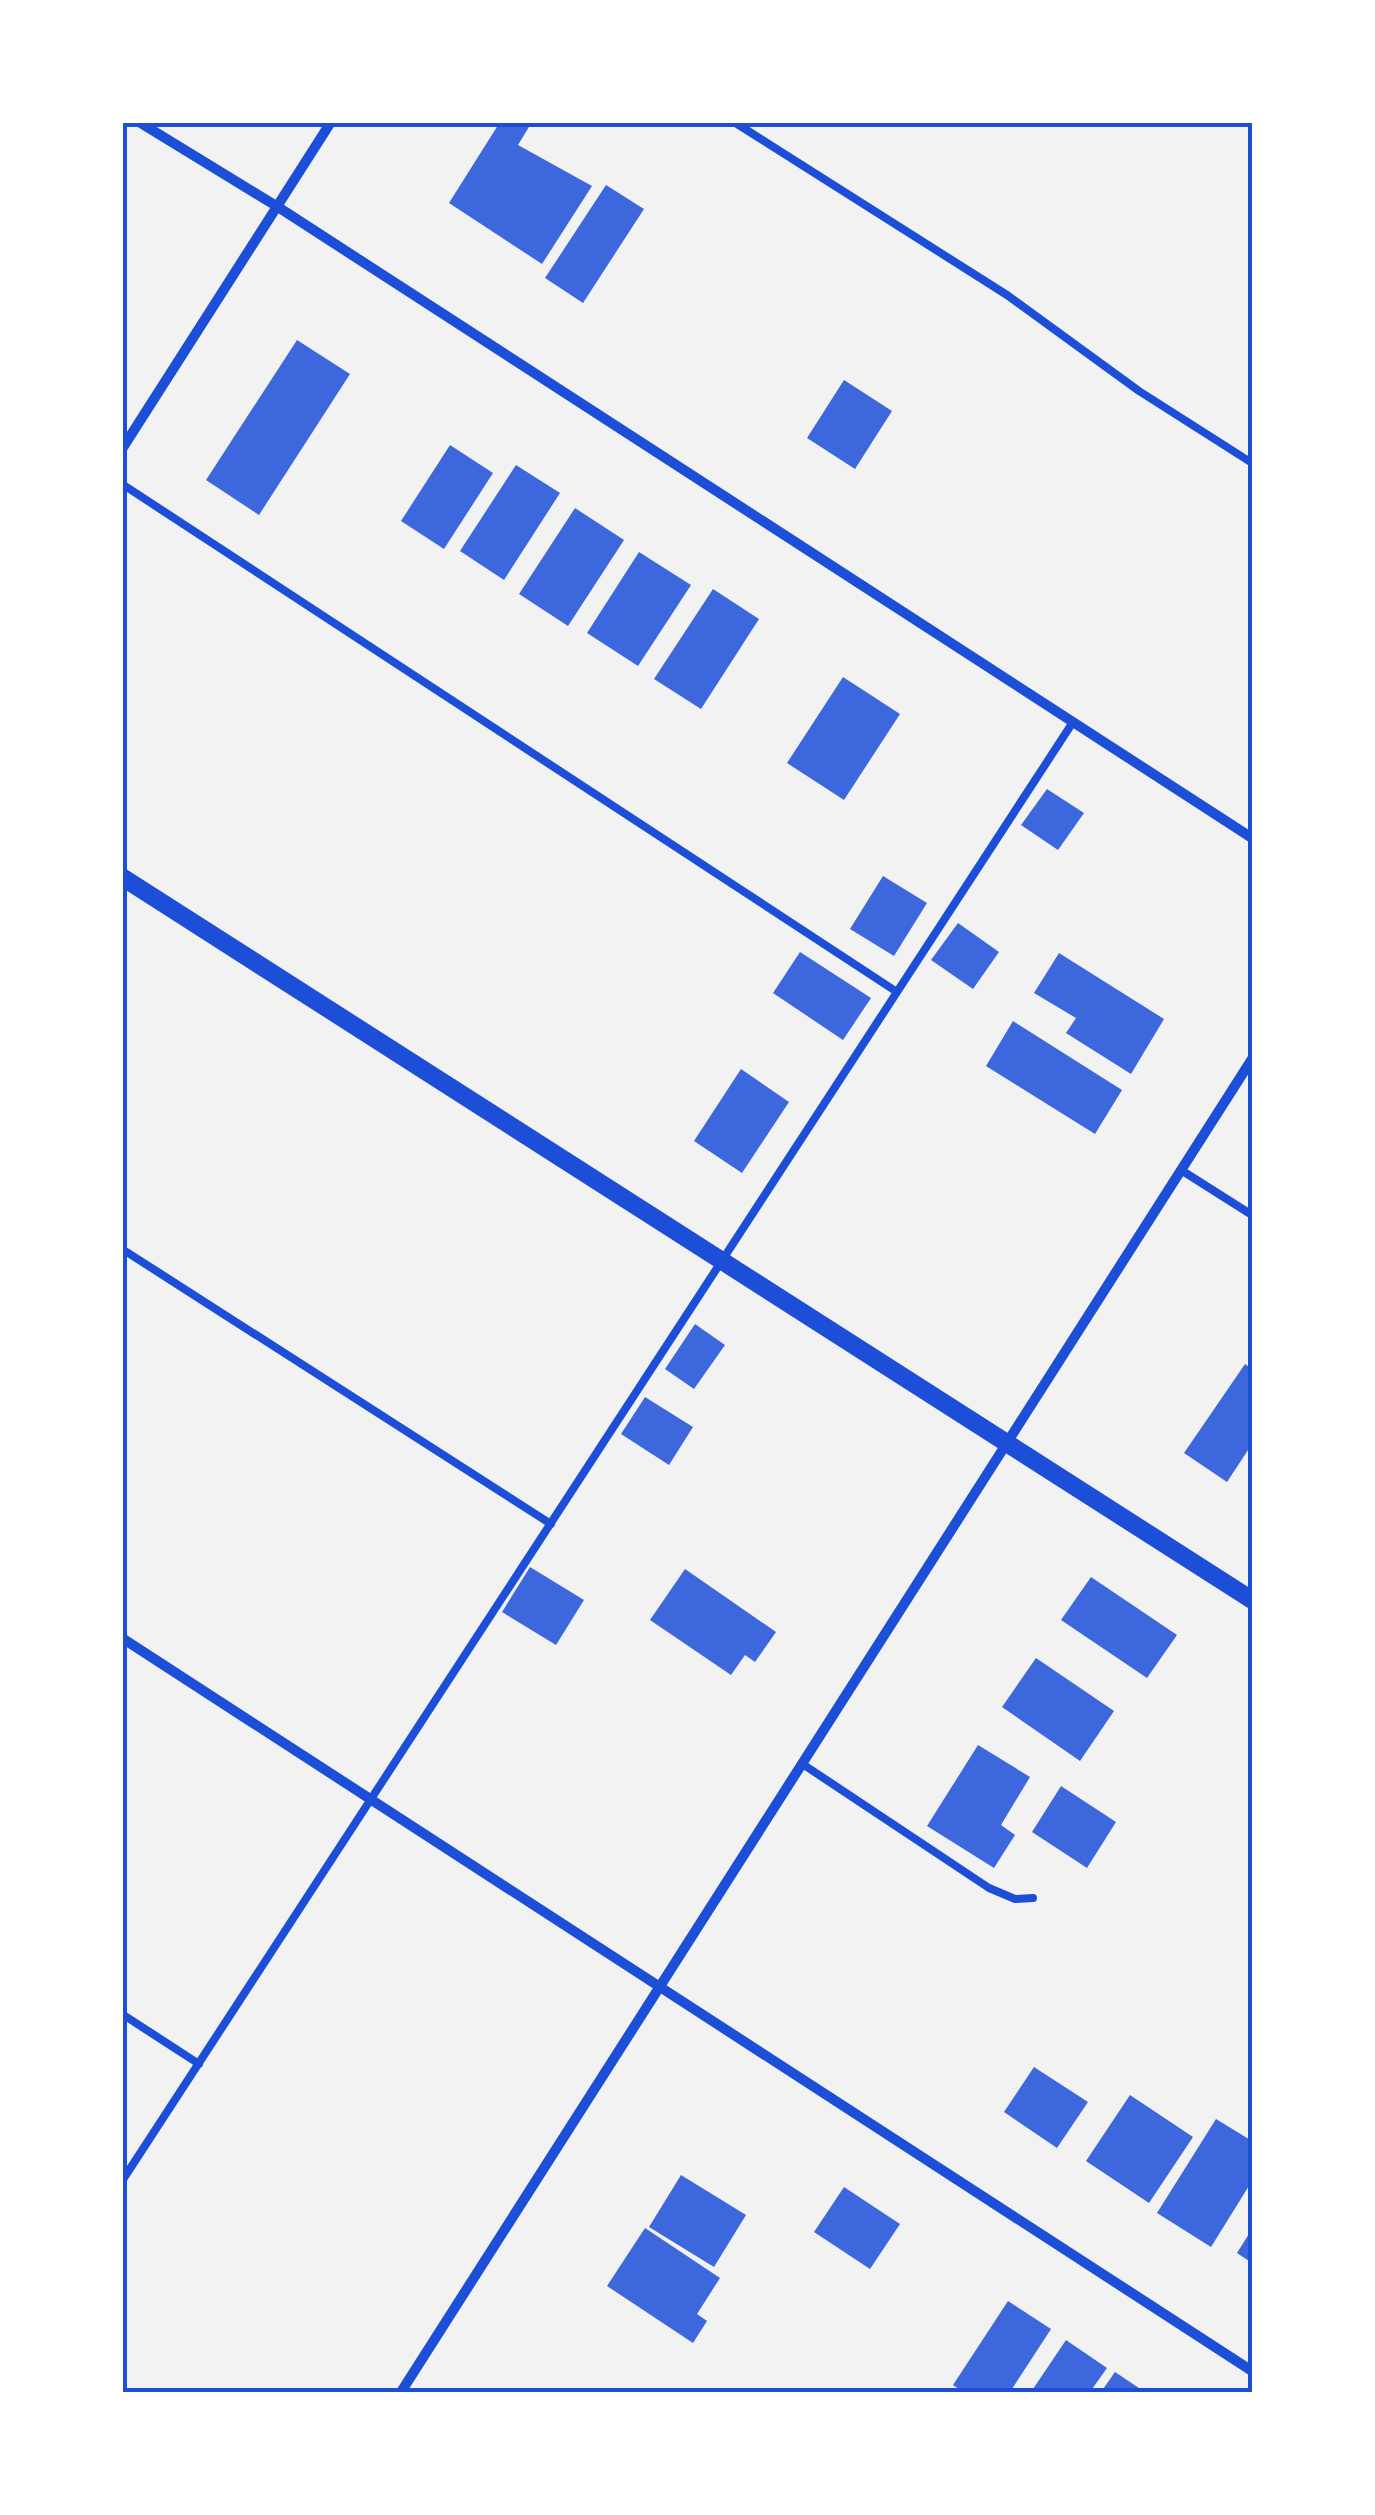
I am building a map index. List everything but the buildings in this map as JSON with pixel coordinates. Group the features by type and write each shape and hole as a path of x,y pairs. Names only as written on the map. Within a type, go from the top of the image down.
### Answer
{"street":[{"path":"139,122 278,207 1252,838"},
{"path":"122,448 331,122"},
{"path":"122,877 1252,1600"},
{"path":"401,2392 663,1988 1252,1059"},
{"path":"122,1638 1252,2370"}],"lane":[{"path":"734,122 1006,295 1139,391 1252,463"},
{"path":"122,484 897,992"},
{"path":"122,2181 1073,722"},
{"path":"1182,1170 1252,1215"},
{"path":"122,1249 551,1524"},
{"path":"804,1765 989,1888 1016,1899 1033,1898"},
{"path":"122,2014 199,2064"}]}
